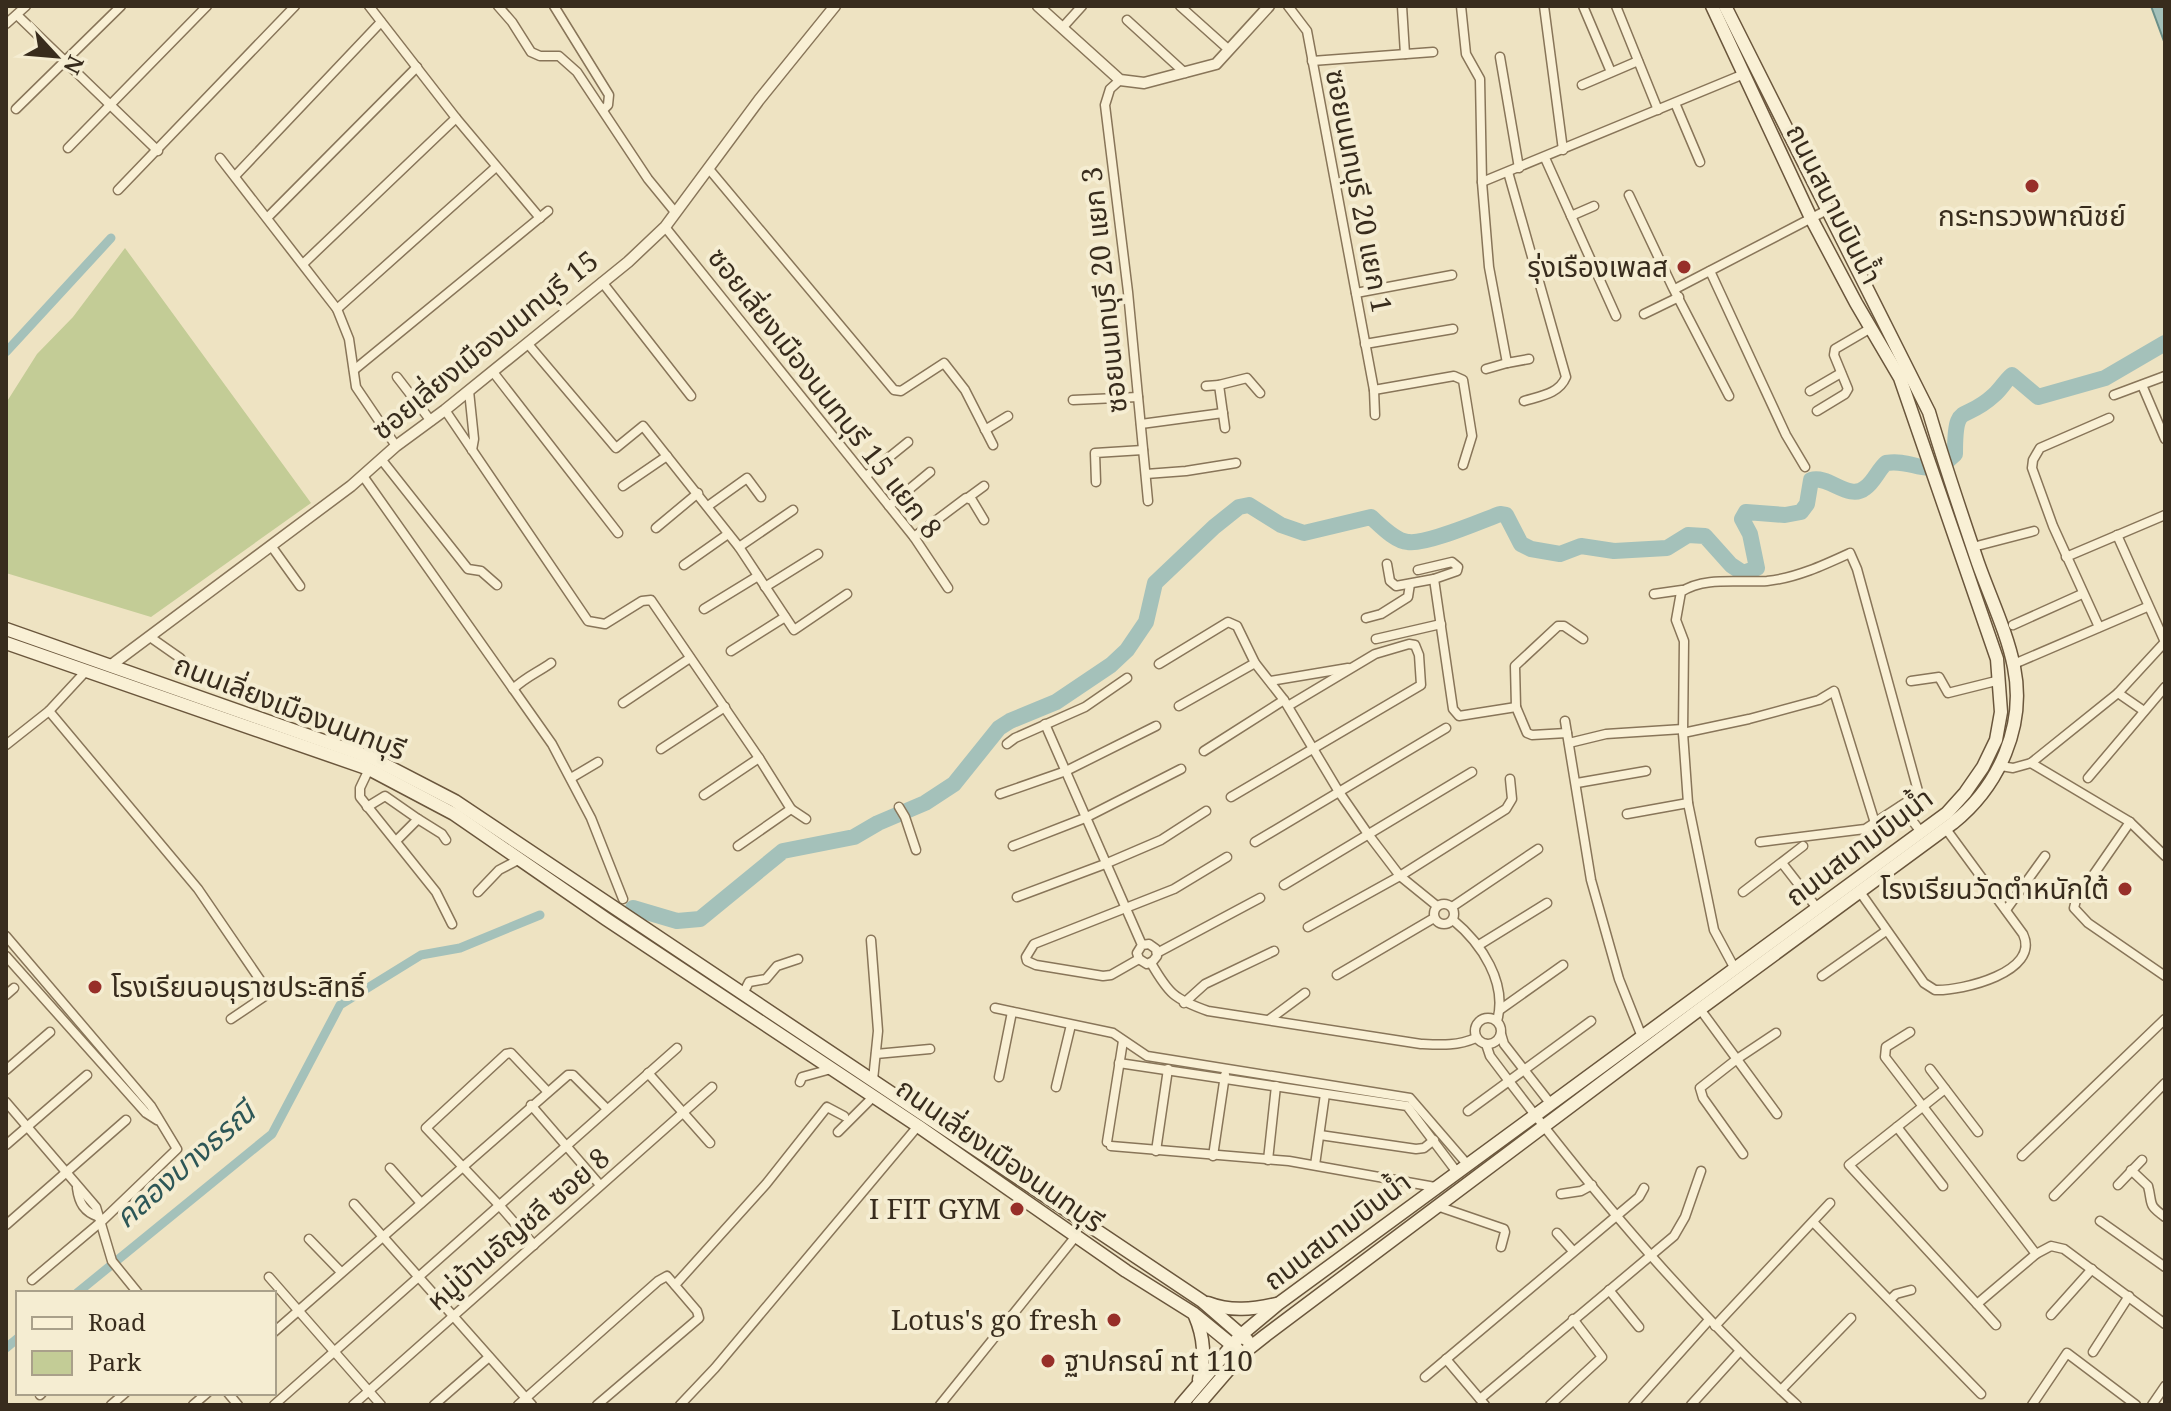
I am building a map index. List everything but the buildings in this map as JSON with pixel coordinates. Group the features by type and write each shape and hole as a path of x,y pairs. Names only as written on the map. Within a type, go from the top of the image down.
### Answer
{"main road":[{"name":"ถนนสนามบินน้ำ","path":"1181,1405 1241,1335 1278,1304 1947,813 1983,767 1996,740 2001,712 1997,659 1936,458 1900,378 1811,218 1712,6"},
{"name":"ถนนสนามบินน้ำ","path":"1725,6 1916,382 1929,412 1936,458"},
{"name":"ถนนสนามบินน้ำ","path":"1198,1405 1248,1350 1543,1126 1946,829 1976,803 2001,766 2011,736 2016,707 2014,664 1973,547 1943,481"},
{"name":"ถนนเลี่ยงเมืองนนทบุรี","path":"6,629 372,758 455,801 1202,1301 1241,1335 1248,1350"},
{"name":"ถนนเลี่ยงเมืองนนทบุรี","path":"6,643 369,769 454,814 606,919 874,1096 1126,1271 1193,1313 1232,1345 1248,1350"},
{"path":"728,999 743,994"},
{"path":"1467,1184 1467,1164 1487,1170"},
{"path":"1202,1301 1221,1308 1241,1309 1278,1304"},
{"path":"1193,1313 1202,1332 1204,1356 1197,1386"}],"street":[{"path":"6,24 26,6"},
{"path":"16,109 121,6"},
{"path":"68,148 207,6"},
{"path":"118,190 295,6"},
{"path":"369,6 456,118 540,218"},
{"path":"498,6 531,52 540,56 559,56 568,62 648,179 675,212"},
{"path":"554,6 609,95 608,105 603,110"},
{"name":"ซอยเลี่ยงเมืองนนทบุรี 15","path":"110,666 272,547 577,306 628,262 665,227 759,100 835,6"},
{"path":"1038,6 1120,80 1144,83 1216,64 1264,8"},
{"path":"1063,27 1082,6"},
{"path":"1180,6 1228,49"},
{"name":"ซอยนนทบุรี 20 แยก 1","path":"1288,6 1307,31 1374,390 1375,415"},
{"path":"1402,6 1405,54"},
{"path":"1461,6 1466,54 1480,79 1482,182 1489,267 1507,363"},
{"path":"1544,6 1563,150"},
{"path":"1583,6 1611,72"},
{"path":"1616,6 1658,110"},
{"path":"17,15 158,151"},
{"path":"1127,20 1185,73"},
{"path":"236,175 381,22"},
{"path":"1312,61 1433,52"},
{"path":"1500,57 1519,168"},
{"path":"1582,85 1638,61"},
{"path":"268,217 417,67"},
{"path":"1482,182 1744,74"},
{"name":"ซอยนนทบุรี 20 แยก 3","path":"1120,80 1110,89 1105,105 1148,501"},
{"path":"1675,103 1700,162"},
{"path":"304,263 456,118"},
{"path":"220,158 337,309 349,339 360,394 396,446"},
{"path":"1545,158 1616,316"},
{"path":"337,309 496,167"},
{"path":"709,169 894,390 901,391 944,363 965,390 993,445"},
{"path":"1508,172 1566,377 1564,384 1555,391 1524,401"},
{"path":"1629,195 1729,396"},
{"path":"1571,216 1594,206"},
{"path":"1644,314 1710,271 1827,210"},
{"path":"354,370 548,211"},
{"name":"ซอยเลี่ยงเมืองนนทบุรี 15 แยก 8","path":"665,227 914,537 948,588"},
{"path":"1710,271 1766,393 1805,467"},
{"path":"1356,293 1452,275"},
{"path":"602,282 691,396"},
{"path":"1817,411 1848,389 1834,355 1835,349 1871,328"},
{"path":"1365,344 1453,329"},
{"path":"528,344 616,448 643,426 739,547 794,630 847,594"},
{"path":"1486,369 1529,359"},
{"path":"493,372 618,533"},
{"path":"1810,391 1841,373"},
{"path":"1374,390 1454,376 1463,380 1472,436 1463,465"},
{"path":"2114,395 2165,376"},
{"path":"397,377 431,421"},
{"path":"1206,386 1247,378 1260,393"},
{"path":"1219,385 1225,428"},
{"path":"2142,385 2165,439"},
{"path":"469,391 474,439 472,450"},
{"path":"1073,400 1138,397"},
{"path":"445,410 588,621 605,624 642,601 651,600 791,809 806,819"},
{"path":"1141,424 1223,413"},
{"path":"985,430 1008,416"},
{"path":"2099,627 2066,557 2032,468 2040,448 2109,418"},
{"path":"866,476 908,442"},
{"path":"1096,482 1095,453 1143,450"},
{"path":"623,486 667,456"},
{"path":"381,459 468,569 481,571 497,585"},
{"path":"1146,474 1236,463"},
{"path":"889,506 930,472"},
{"path":"363,476 552,744 599,838 623,899"},
{"path":"708,506 747,478 761,497"},
{"path":"914,537 984,486"},
{"path":"656,528 698,493"},
{"path":"969,497 984,520"},
{"path":"739,547 793,510"},
{"path":"2066,557 2165,515"},
{"path":"1973,547 2034,531"},
{"path":"684,565 728,534"},
{"path":"2001,766 2013,768 2031,763 2118,693 2165,642 2117,535"},
{"path":"272,547 300,586"},
{"path":"765,587 818,554"},
{"path":"1654,594 1719,581 1770,580 1809,571 1853,554 1918,785 1916,794 1865,829 1760,842"},
{"path":"1387,564 1392,584 1434,579 1457,571 1458,567 1452,562 1418,570"},
{"path":"704,609 758,576"},
{"path":"1434,579 1453,709 1459,716 1516,707"},
{"path":"1366,618 1381,614 1408,597 1410,584"},
{"path":"1682,590 1676,620 1684,641 1683,731 1688,803 1714,930 1735,969"},
{"path":"2013,625 2082,594"},
{"path":"2014,664 2147,607"},
{"path":"731,651 785,617"},
{"path":"1159,664 1228,622 1237,626 1255,663 1286,703 1368,834 1400,876 1437,906"},
{"path":"1376,639 1441,624"},
{"path":"1583,639 1564,626 1558,626 1521,659 1513,673 1516,707 1527,733 1568,738 1683,731 1749,719 1819,700 1834,691 1875,823"},
{"path":"150,637 180,658 189,669 227,689"},
{"path":"1204,751 1375,654 1415,645 1419,655 1421,685 1231,797"},
{"path":"623,703 690,658"},
{"path":"513,689 530,673 540,671 551,663"},
{"path":"1179,706 1255,663"},
{"path":"1270,681 1351,667"},
{"path":"6,745 49,711 86,671"},
{"path":"1911,681 1939,677 1948,693 2000,680"},
{"path":"1007,744 1085,707 1127,678"},
{"path":"2088,778 2165,687"},
{"path":"2118,693 2144,711"},
{"path":"661,749 725,707"},
{"path":"49,711 198,889 267,990 265,996 231,1019"},
{"path":"1565,721 1591,880 1619,979 1642,1037"},
{"path":"1045,724 1142,945"},
{"path":"1000,794 1066,771 1156,726"},
{"path":"1255,842 1446,728"},
{"path":"704,795 759,758"},
{"path":"571,778 598,762"},
{"path":"2031,763 2130,822 2165,856"},
{"path":"369,769 359,793 436,892 452,924"},
{"path":"1013,846 1085,818 1181,769"},
{"path":"1577,783 1646,771"},
{"path":"1284,885 1472,772"},
{"path":"1308,927 1400,876 1506,809 1512,799 1510,779"},
{"path":"367,807 385,796 442,834 446,840"},
{"path":"1627,814 1688,803"},
{"path":"1901,806 1921,832"},
{"path":"738,846 791,809"},
{"path":"901,811 916,850"},
{"path":"1017,897 1161,840 1206,811"},
{"path":"397,840 418,819"},
{"path":"2130,822 2076,900 2074,908 2088,923 2165,976"},
{"path":"1860,892 1924,983 1935,990 1972,986 2021,960 2028,948 2023,934 1946,829"},
{"path":"1743,892 1803,846"},
{"path":"1452,907 1538,849"},
{"path":"2006,910 2045,856"},
{"path":"1139,959 1111,975 1103,976 1030,963 1026,957 1034,944 1177,887 1227,857"},
{"path":"478,892 499,870 520,859"},
{"path":"1782,863 1817,908"},
{"path":"1157,953 1149,944 1142,945 1137,953 1144,963 1151,963 1157,953 1260,898"},
{"path":"1479,945 1547,903"},
{"path":"1437,906 1446,904 1452,907"},
{"path":"1434,918 1437,906"},
{"path":"1452,907 1453,920 1479,945 1496,982 1501,1009 1497,1021 1504,1044 1550,1103"},
{"path":"1434,918 1443,925 1453,920"},
{"path":"1337,975 1434,918"},
{"path":"1822,976 1886,931"},
{"path":"871,940 877,1018 873,1080"},
{"path":"8,942 151,1106 175,1142 177,1153 32,1280"},
{"path":"1184,1003 1205,984 1274,951"},
{"path":"6,956 146,1113 158,1120"},
{"path":"743,994 749,982 766,979 777,966 798,959"},
{"path":"1151,963 1165,987 1184,1003 1208,1011 1421,1044 1448,1046 1476,1038 1486,1044 1490,1056 1543,1126 1650,1255 1739,1352 1797,1405"},
{"path":"1501,1009 1563,965"},
{"path":"6,995 14,988"},
{"path":"1270,1019 1305,993"},
{"path":"995,1008 1113,1033 1146,1061 1168,1069 1226,1074 1325,1094 1350,1093"},
{"path":"1700,1009 1777,1114"},
{"path":"999,1077 1012,1012"},
{"path":"1476,1038 1475,1029 1479,1021 1490,1018 1497,1021"},
{"path":"2022,1156 2165,1019"},
{"path":"1468,1111 1591,1021"},
{"path":"1056,1087 1071,1025"},
{"path":"6,1070 50,1032"},
{"path":"1910,1032 1886,1047 1884,1053 2036,1254"},
{"path":"1743,1154 1700,1093 1702,1084 1776,1033"},
{"path":"1486,1044 1495,1042 1501,1034"},
{"path":"82,1042 92,1035"},
{"path":"1123,1041 1109,1144 1315,1165 1435,1187"},
{"path":"274,1405 677,1048"},
{"path":"876,1054 930,1049"},
{"path":"534,1245 426,1128 502,1056 511,1053 547,1091"},
{"path":"1119,1063 1146,1061 1408,1102 1467,1164"},
{"path":"800,1082 802,1077 832,1068"},
{"path":"1156,1151 1168,1069"},
{"path":"1930,1069 1978,1132"},
{"path":"648,1073 710,1143"},
{"path":"276,1330 570,1074 606,1108"},
{"path":"1213,1156 1226,1074"},
{"path":"6,1145 87,1075"},
{"path":"2054,1196 2165,1083"},
{"path":"1268,1160 1276,1086"},
{"name":"หมู่บ้านอัญชลี ซอย 8","path":"353,1405 712,1087"},
{"path":"1945,1089 1849,1165 1996,1325"},
{"path":"1315,1165 1325,1094"},
{"path":"838,1132 874,1096"},
{"path":"6,1102 67,1172 76,1187 79,1201 89,1213 100,1219 115,1265 136,1291"},
{"path":"1408,1102 1432,1142 1467,1164"},
{"path":"531,1105 600,1185"},
{"path":"675,1285 766,1184 827,1107 844,1116"},
{"path":"6,1225 126,1120"},
{"path":"680,1405 726,1355 918,1126"},
{"path":"1897,1127 1943,1186"},
{"path":"1320,1135 1416,1149 1424,1148 1441,1135"},
{"path":"2118,1185 2142,1160"},
{"path":"390,1168 421,1203"},
{"path":"2131,1170 2148,1186 2149,1203 2165,1217"},
{"path":"1446,1359 1483,1402 1573,1319 1674,1236 1685,1217 1701,1171"},
{"path":"1561,1194 1581,1191 1592,1185"},
{"path":"1425,1377 1639,1197 1644,1188"},
{"path":"1633,1405 1830,1203"},
{"path":"354,1204 529,1402"},
{"path":"1437,1206 1504,1229 1501,1247"},
{"path":"2100,1221 2165,1267"},
{"path":"1813,1222 1981,1394"},
{"path":"1557,1233 1573,1251"},
{"path":"940,1405 1076,1236"},
{"path":"309,1239 341,1272"},
{"path":"1977,1304 2036,1254 2046,1247 2058,1246 2165,1324"},
{"path":"2051,1315 2092,1269"},
{"path":"518,1405 529,1402 664,1276 668,1277 697,1311 699,1318 597,1405"},
{"path":"269,1277 381,1405"},
{"path":"1609,1290 1639,1327"},
{"path":"1890,1300 1896,1294 1911,1290"},
{"path":"2093,1352 2129,1296"},
{"path":"1781,1390 1851,1318"},
{"path":"1550,1405 1602,1357 1573,1319"},
{"path":"1691,1405 1739,1352"},
{"path":"2032,1405 2067,1353 2136,1405"},
{"path":"434,1405 489,1357"},
{"path":"2152,1405 2165,1386"}],"green space":[{"path":"125,248 311,503 151,617 6,573 6,403 37,354 73,317"}],"water":[{"path":"2151,6 2165,6 2165,44"}],"waterway":[{"path":"6,352 111,238"},
{"name":"คลองบางธรณี","path":"633,908 677,921 700,919 783,851 854,837 925,803 954,784 999,728 1056,702 1111,665 1127,650 1146,622 1155,583 1239,507 1249,505 1281,525 1304,533 1371,517 1393,536 1408,542 1440,536 1500,514 1506,515 1521,544 1560,554 1581,546 1614,551 1667,548 1688,535 1705,536 1731,565 1743,573 1757,568 1750,534 1742,519 1746,512 1785,515 1801,512 1807,504 1811,480 1825,481 1852,492 1868,485 1886,463 1937,467 1955,454 1959,419 1994,395 2012,375 2038,397 2105,378 2165,343"},
{"name":"คลองบางธรณี","path":"79,1291 272,1134 340,1005 421,955 460,948 540,915"},
{"name":"คลองบางธรณี","path":"6,1348 16,1340"}],"place":[{"name":"กระทรวงพาณิชย์","path":"2032,186"},
{"name":"รุ่งเรืองเพลส","path":"1684,267"},
{"name":"โรงเรียนวัดตำหนักใต้","path":"2125,889"},
{"name":"โรงเรียนอนุราชประสิทธิ์","path":"95,987"},
{"name":"I FIT GYM","path":"1017,1209"},
{"name":"Lotus's go fresh","path":"1114,1320"},
{"name":"ฐาปกรณ์ nt 110","path":"1048,1361"}]}
